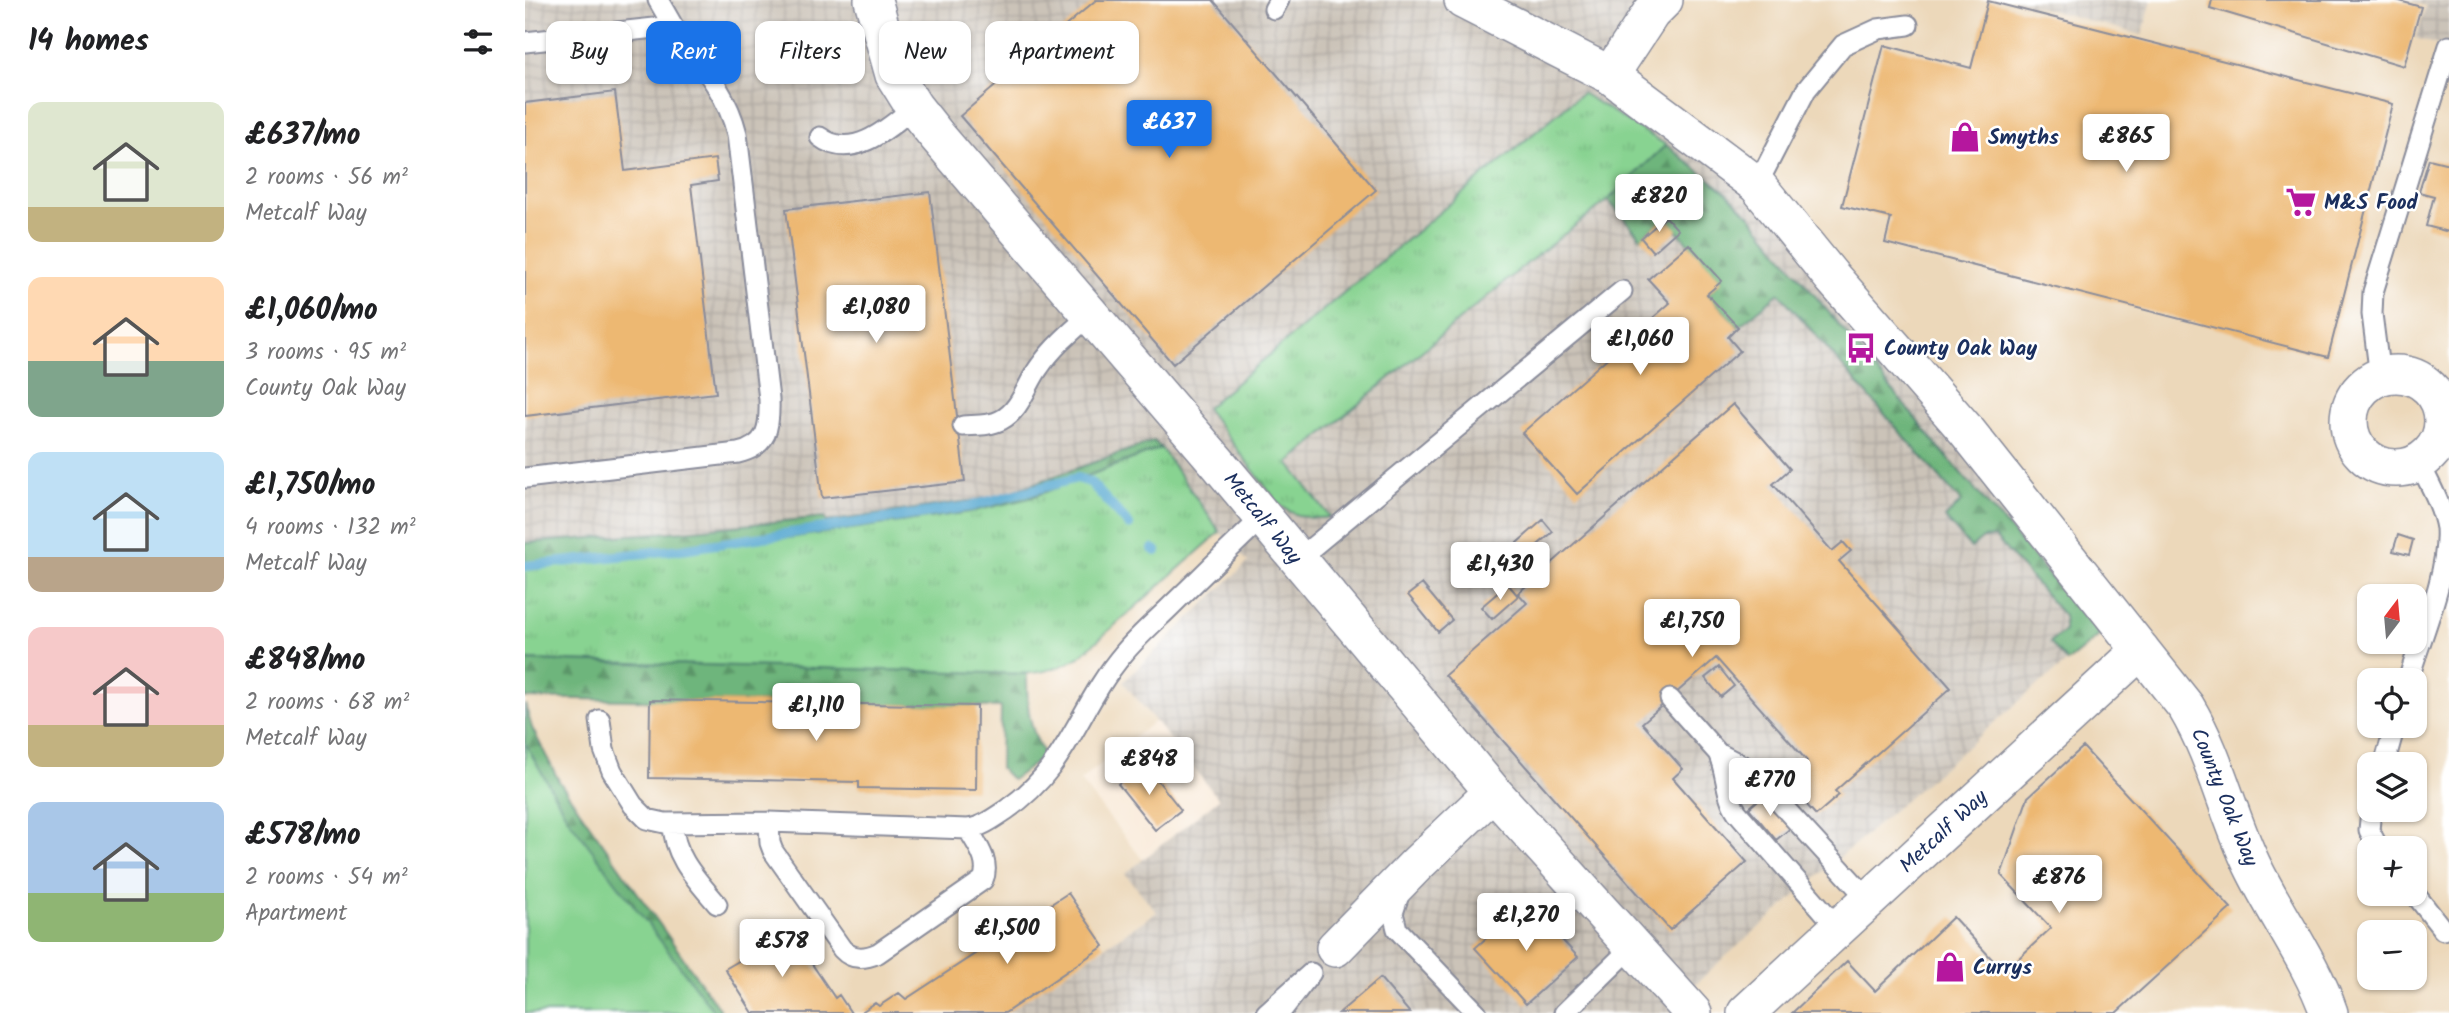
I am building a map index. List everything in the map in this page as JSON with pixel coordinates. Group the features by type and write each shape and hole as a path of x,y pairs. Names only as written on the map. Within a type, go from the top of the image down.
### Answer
{"street":[{"name":"Metcalf Way","path":"873,0 890,64 914,107 1493,792 1693,1013"},
{"name":"County Oak Way","path":"1463,0 1610,75 1757,185 1831,276 1966,430 2141,650 2196,724 2213,759 2250,862 2323,999 2342,1013"},
{"path":"1610,75 1651,13 1664,0"},
{"path":"2401,374 2433,382 2443,411 2442,435 2434,451 2407,467 2380,465 2365,456 2352,438 2350,416 2354,400 2364,387 2380,377 2401,374"},
{"name":"Metcalf Way","path":"1746,1013 2141,650"},
{"path":"1323,961 1416,864 1493,792"}],"lane":[{"path":"658,0 670,21"},
{"path":"1757,185 1806,90 1843,45 1878,29 1908,25"},
{"path":"525,42 646,29"},
{"path":"2380,377 2372,314 2373,292 2444,77 2449,46"},
{"path":"525,478 738,453 753,449 768,427 769,399 737,134 734,121 714,84"},
{"path":"820,137 833,145 849,145 868,140 883,133 914,107"},
{"path":"1297,560 1622,291"},
{"path":"963,426 990,424 1010,413 1047,357 1090,315"},
{"path":"2412,668 2439,585 2446,550 2447,530 2434,451"},
{"path":"600,720 607,760 633,805 647,819 656,822 769,822 968,829 983,825 1039,782 1058,760 1104,681 1122,656 1262,517"},
{"path":"1670,699 1718,753 1743,766 1755,776 1869,900"},
{"path":"1718,753 1725,769 1733,805 1838,928"},
{"path":"769,822 773,851 846,954 863,958 878,954 983,880 987,867 968,829"},
{"path":"673,823 673,835 680,855 717,904"},
{"path":"1416,864 1397,898 1394,922 1402,935 1477,1013"},
{"path":"2425,906 2443,929"},
{"path":"1563,1013 1633,946"},
{"path":"1266,1013 1323,961"},
{"path":"1280,1013 1323,961"}],"shaded area":[{"path":"525,0 1664,0 1611,75 1757,185 2118,621 2031,691 1716,965 1680,999 1691,1013 1005,1013 1157,912 1125,874 1219,799 1123,682 1248,562 1220,532 1155,441 1009,494 970,503 825,522 824,517 525,543"},
{"path":"1664,0 2407,0 2426,5 2416,38 2449,50 2449,1013 1691,1013 1680,999 1716,965 2031,691 2118,620 1610,75"},
{"path":"2013,0 2152,0 2142,35"},
{"path":"2407,0 2449,0 2449,49 2416,38 2426,6"},
{"path":"1220,532 1248,562 1123,682 1156,720 1080,781 1143,860 1126,875 1157,912 1005,1013 715,1013 525,743 525,660 1043,673 1079,657"}],"green space":[{"path":"1582,93 1666,145 1608,200 1530,261 1288,463 1330,517 1302,516 1284,508 1206,408"},
{"path":"1666,145 1727,193 1751,217 1941,450 2100,635 2067,662 2050,642 2064,631 2064,616 1995,537 1983,538 1971,548 1945,518 1961,502 1779,293 1738,327 1707,294 1721,281 1666,218 1641,238 1608,200"},
{"path":"1154,441 1161,448 1029,498 969,512 794,537 525,564 525,543 824,517 826,522 996,497"},
{"path":"1161,448 1220,532 1079,657 1054,669 1011,674 525,660 525,564 794,537 969,512 1029,498"},
{"path":"525,660 1027,674 1030,716 1045,756 1012,780 1000,768 1001,707 525,698"},
{"path":"525,704 532,728 559,781 722,1013 683,1013 525,787"},
{"path":"525,743 567,817 715,1013 525,1013"}],"building":[{"path":"1096,0 1213,0 1376,190 1173,364 960,116 998,84 1139,84 1139,21 1071,21"},
{"path":"2212,0 2396,0 2421,7 2404,66 2210,8"},
{"path":"1988,1 2393,104 2328,357 1885,243 1891,218 1842,206 1884,45 1971,68"},
{"path":"615,92 625,171 715,159 718,181 691,185 716,393 525,416 525,103"},
{"path":"2429,159 2449,164 2449,232 2426,226 2434,196 2419,192"},
{"path":"930,192 965,482 822,498 786,209"},
{"path":"1666,217 1678,230 1653,252 1641,238"},
{"path":"1689,244 1722,281 1707,294 1738,327 1728,337 1740,351 1577,494 1522,433 1670,303 1648,279"},
{"path":"1733,404 1790,469 1773,484 1832,551 1843,542 1851,551 1839,561 1951,688 1835,791 1839,795 1816,815 1784,780 1807,761 1716,658 1642,723 1683,769 1673,778 1747,862 1670,930 1445,675 1527,603 1518,593"},
{"path":"1543,520 1553,532 1512,567 1502,556"},
{"path":"2398,535 2413,540 2409,555 2393,551"},
{"path":"1422,584 1452,620 1438,632 1408,595"},
{"path":"1508,584 1518,596 1492,619 1481,607"},
{"path":"1719,667 1734,686 1721,697 1705,678"},
{"path":"650,700 977,706 976,790 859,788 859,782 649,778"},
{"path":"2083,747 2231,908 2116,1013 1792,1013 1847,961 1875,991 1953,917 2004,972 2051,928 2001,875 2028,797"},
{"path":"1144,763 1181,810 1155,830 1118,784"},
{"path":"1764,795 1792,827 1776,840 1749,808"},
{"path":"1068,893 1104,946 1005,1013 860,1013 875,1003 879,1006 899,993 906,999"},
{"path":"1527,902 1578,957 1526,1004 1475,948"},
{"path":"787,927 835,998 839,995 851,1013 753,1013 725,969 754,952 748,943"},
{"path":"1380,978 1410,1013 1339,1013"}],"waterway":[{"path":"525,566 682,549 972,506 1077,478 1090,482 1129,525"}],"place":[{"name":"Smyths","path":"1965,137"},
{"name":"M&S Food","path":"2301,202"},
{"name":"County Oak Way","path":"1861,348"},
{"name":"Currys","path":"1950,967"}]}
